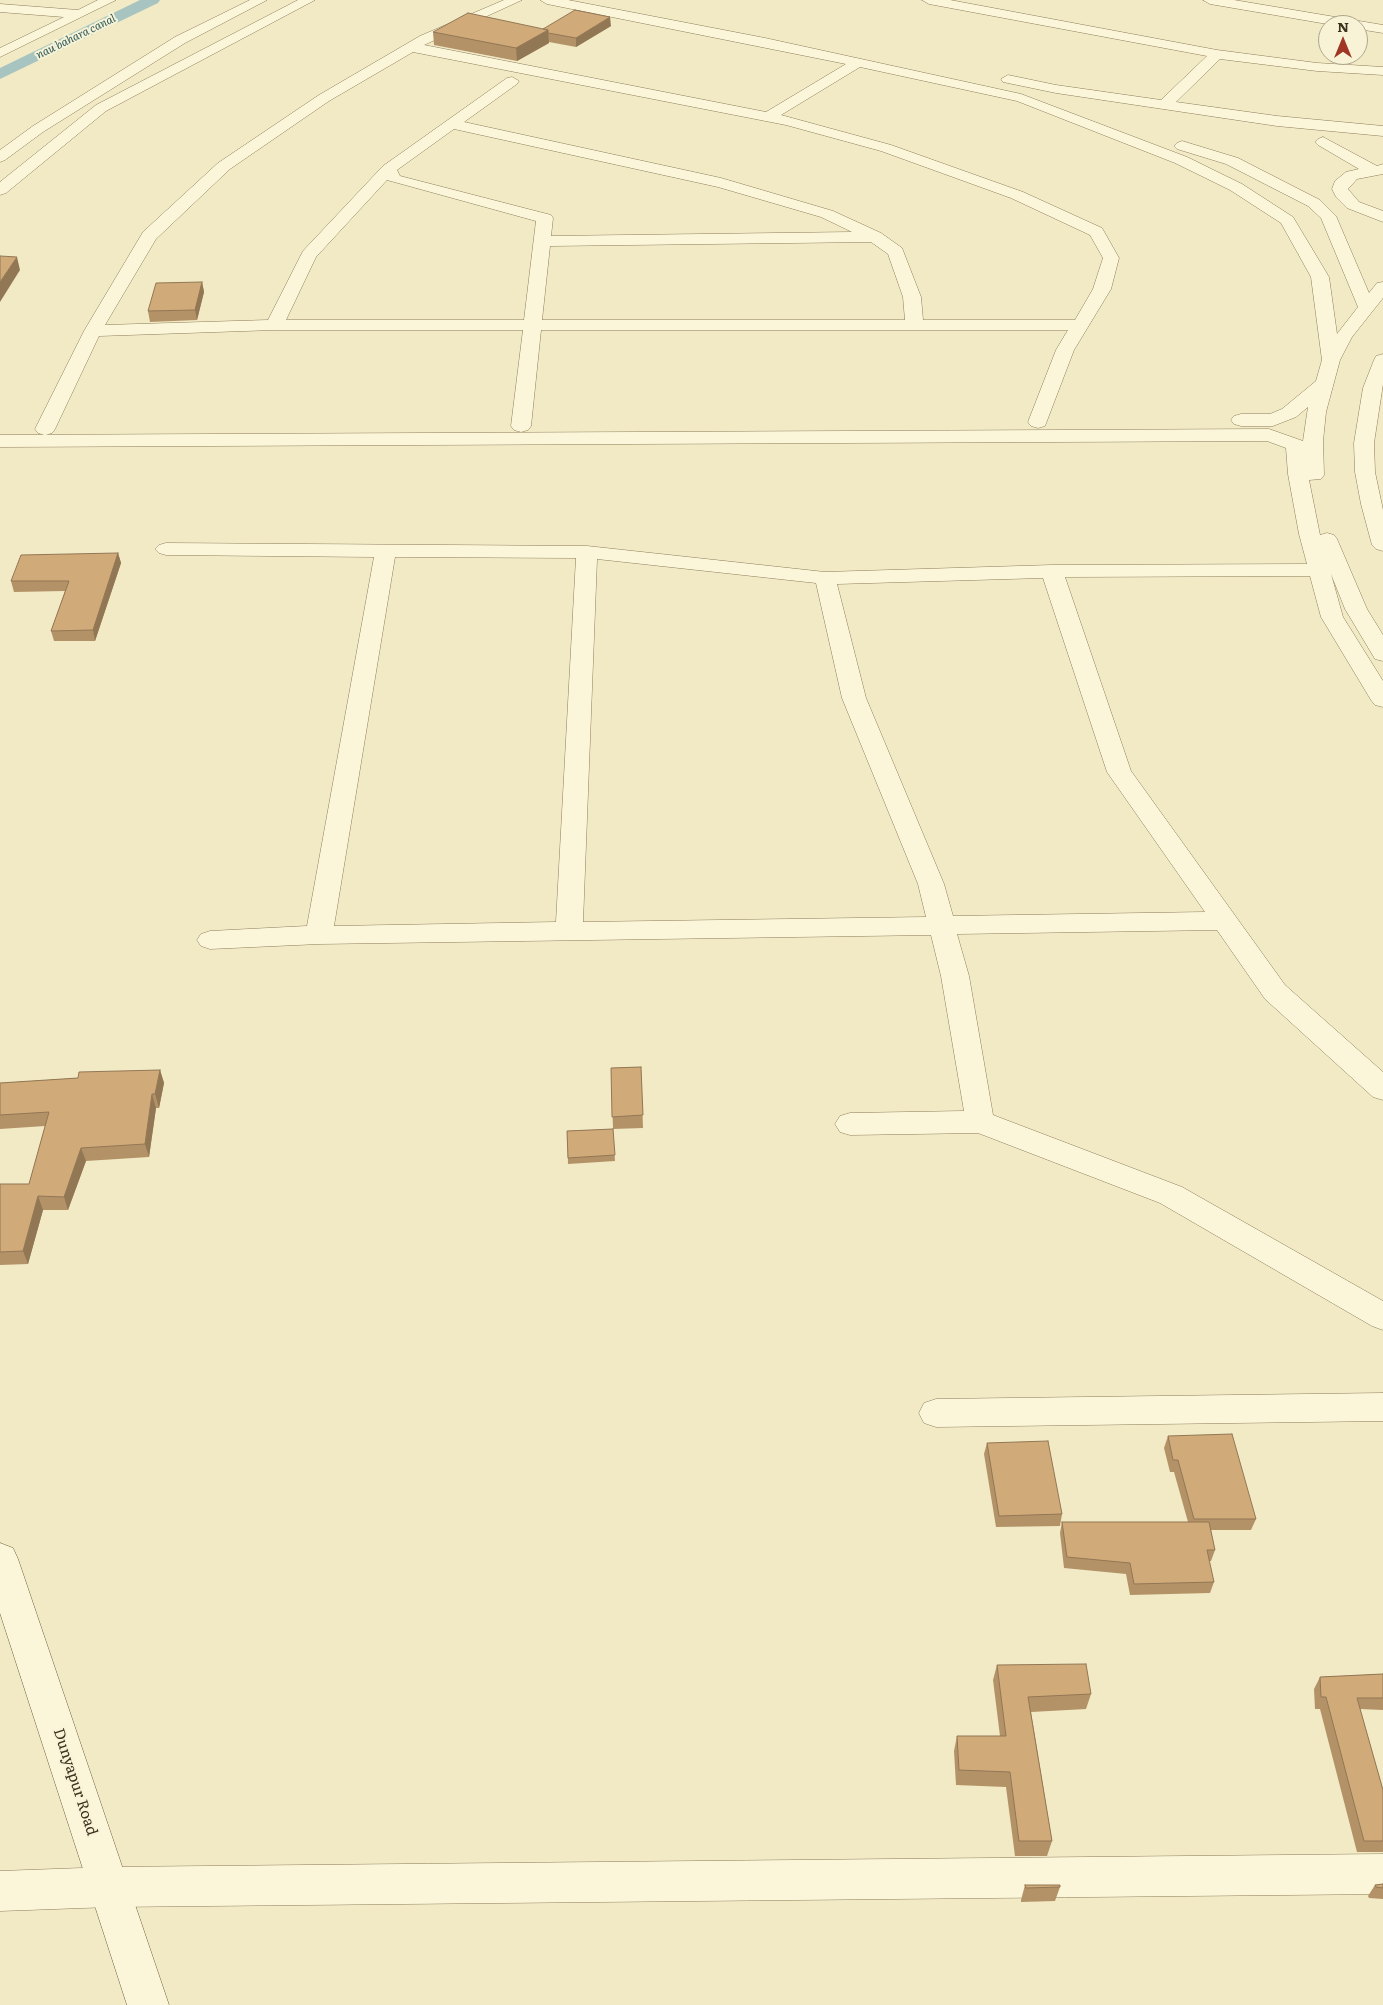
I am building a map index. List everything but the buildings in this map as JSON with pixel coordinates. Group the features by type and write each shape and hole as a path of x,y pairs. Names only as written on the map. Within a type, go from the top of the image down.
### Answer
{"street":[{"path":"0,53 109,0"},
{"path":"0,157 38,129 180,40 260,0"},
{"path":"0,190 101,108 308,0"},
{"path":"45,429 93,330 149,236 224,166 324,98 411,48 516,0"},
{"path":"547,0 860,62 1021,98 1232,161 1314,203 1328,216 1366,306"},
{"path":"610,0 931,64"},
{"path":"929,0 1217,54 1317,67 1383,71"},
{"path":"971,8 986,0"},
{"path":"1210,0 1318,18"},
{"path":"0,8 81,14"},
{"path":"1368,27 1383,29"},
{"path":"0,39 25,41"},
{"path":"411,48 768,118 886,148 1017,195 1096,232 1111,258 1102,289 1065,350 1038,422"},
{"path":"1164,105 1217,54"},
{"path":"768,118 860,62"},
{"path":"998,77 1274,134 1324,142 1353,144"},
{"path":"274,325 308,255 389,169 512,80"},
{"path":"1056,89 1277,121 1383,131"},
{"path":"1021,98 1181,160 1236,187 1287,220 1320,277 1331,360"},
{"path":"451,124 721,183 827,214 875,237 896,252 912,296 914,325"},
{"path":"1324,142 1350,159 1378,170"},
{"path":"389,169 394,179 545,218 521,426"},
{"path":"1342,194 1342,184 1346,179 1378,170"},
{"path":"1288,189 1342,194 1354,205 1379,216"},
{"path":"1332,228 1379,216"},
{"path":"542,241 875,237"},
{"path":"1383,287 1344,336 1331,360 1322,385 1316,412 1313,441 1318,503 1326,536 1339,572 1356,609 1383,654"},
{"path":"93,330 274,325 1080,325"},
{"path":"1383,360 1372,388 1366,414 1364,442 1365,472 1370,504 1383,545"},
{"path":"0,430 1273,420 1289,413 1322,385"},
{"path":"0,441 1270,435 1296,446 1298,474 1307,525 1332,616 1383,700"},
{"path":"166,549 586,552 825,578 1052,571 1319,570"},
{"path":"319,935 386,550"},
{"path":"569,931 586,552"},
{"path":"1052,571 1119,772 1275,992 1383,1089"},
{"path":"825,578 854,698 931,884 955,976 980,1122"},
{"path":"210,940 319,935 1224,921"},
{"path":"850,1124 980,1122 1171,1195 1383,1316"},
{"path":"936,1413 1383,1407"},
{"name":"Dunyapur Road","path":"0,1559 148,2005"},
{"path":"0,1891 110,1887 1383,1874"}],"waterway":[{"name":"nau bahara canal","path":"0,74 152,0"}]}
